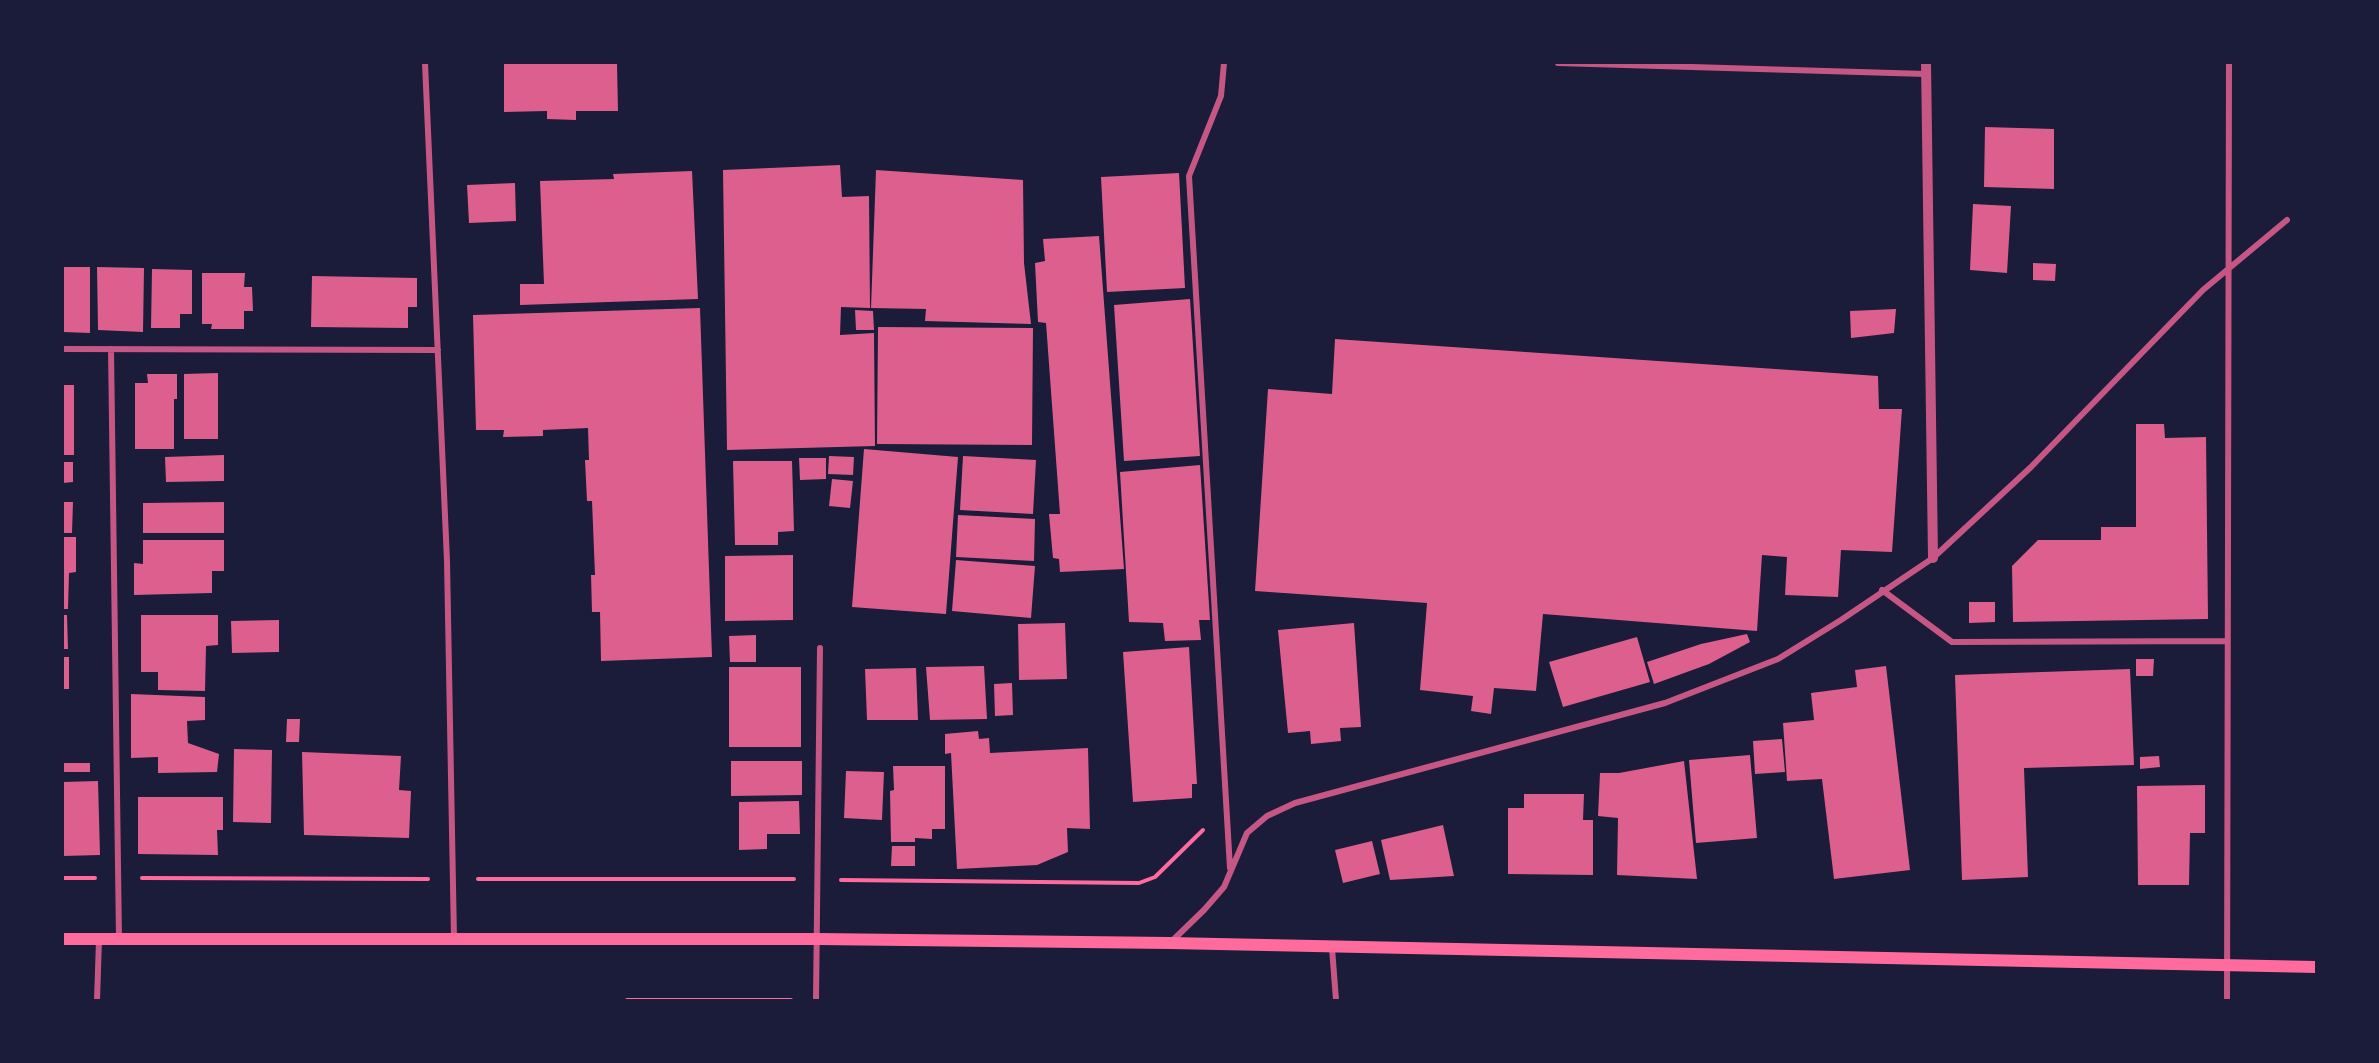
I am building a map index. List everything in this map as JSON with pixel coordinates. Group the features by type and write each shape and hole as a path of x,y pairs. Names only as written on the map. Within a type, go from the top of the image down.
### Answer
{"main road":[{"path":"63,939 817,939 1170,944 2316,968"}],"street":[{"path":"425,63 447,561 454,939"},
{"path":"1224,63 1221,96 1189,176 1230,871"},
{"path":"1558,63 1926,68 1933,558"},
{"path":"2227,1000 2229,63"},
{"path":"1170,944 1224,886 1247,833 1268,816 1295,803 1665,703 1778,659 1841,620 1882,590 1933,558 2031,467 2203,290 2287,220"},
{"path":"63,349 438,350"},
{"path":"111,349 119,939"},
{"path":"1882,590 1952,642 2227,640"},
{"path":"816,1000 820,648"},
{"path":"97,1000 99,940"},
{"path":"1332,948 1336,1000"}],"path":[{"path":"835,880 1139,883 1155,877 1209,824"},
{"path":"63,878 99,878"},
{"path":"134,878 432,879"},
{"path":"467,879 800,879"},
{"path":"627,1000 795,1000"}],"building":[{"path":"504,63 617,63 618,111 576,111 576,120 547,119 547,111 504,112"},
{"path":"1985,127 2054,129 2054,189 1984,187"},
{"path":"840,165 842,197 869,196 870,308 841,307 840,335 874,333 875,446 727,450 723,170"},
{"path":"876,170 1023,180 1024,263 1031,324 925,321 926,309 871,308"},
{"path":"692,171 698,299 520,305 520,284 544,284 540,181 614,179 613,174"},
{"path":"1179,173 1185,288 1107,292 1101,177"},
{"path":"515,183 516,221 469,223 467,185"},
{"path":"1973,204 2011,206 2007,273 1970,270"},
{"path":"1099,236 1124,569 1060,572 1059,559 1053,558 1049,514 1060,514 1046,323 1038,322 1035,263 1045,261 1043,239"},
{"path":"2033,263 2056,264 2055,281 2033,280"},
{"path":"63,267 90,267 90,333 63,332"},
{"path":"97,267 144,268 143,332 98,330"},
{"path":"152,269 192,270 192,314 180,314 180,328 151,328"},
{"path":"202,273 245,273 244,287 252,287 253,311 244,311 244,329 211,329 212,324 202,324"},
{"path":"312,276 417,278 417,307 408,307 408,328 311,327"},
{"path":"1190,299 1200,456 1124,461 1114,305"},
{"path":"700,308 712,657 601,661 600,612 592,612 591,575 595,575 592,501 587,501 585,460 589,460 588,428 543,430 543,436 503,437 504,430 476,430 473,315"},
{"path":"1896,309 1894,333 1851,338 1850,311"},
{"path":"855,310 873,311 874,330 856,330"},
{"path":"878,327 1033,328 1032,445 877,444"},
{"path":"1335,339 1878,376 1879,409 1902,409 1892,552 1841,550 1838,597 1785,595 1787,557 1762,555 1757,631 1543,614 1536,691 1494,688 1491,714 1471,711 1473,696 1420,690 1427,603 1255,591 1268,389 1332,394"},
{"path":"218,373 218,439 184,439 184,374"},
{"path":"147,374 177,374 177,399 174,399 174,449 135,449 135,383 148,383"},
{"path":"63,385 74,385 74,455 63,455"},
{"path":"2136,424 2164,424 2165,438 2206,437 2208,619 2013,622 2012,566 2038,540 2101,540 2101,527 2136,527"},
{"path":"864,449 958,457 946,614 852,607"},
{"path":"224,455 224,481 166,482 165,457"},
{"path":"829,456 854,457 853,475 828,474"},
{"path":"963,456 1036,460 1033,514 960,510"},
{"path":"799,458 826,458 826,479 800,480"},
{"path":"733,461 792,461 794,531 778,532 778,545 735,545"},
{"path":"63,462 73,462 73,482 63,483"},
{"path":"1200,465 1210,620 1199,620 1201,640 1165,641 1163,623 1129,622 1120,472"},
{"path":"832,479 853,481 850,508 829,506"},
{"path":"63,502 73,502 72,533 63,533"},
{"path":"224,502 224,533 143,533 143,503"},
{"path":"958,515 1035,519 1034,561 956,557"},
{"path":"63,537 76,537 76,572 69,573 68,609 63,609"},
{"path":"143,540 224,540 224,571 212,571 212,593 134,595 134,563 143,564"},
{"path":"793,555 793,620 725,621 725,556"},
{"path":"956,560 1035,566 1031,618 952,611"},
{"path":"1969,602 1995,602 1995,622 1969,623"},
{"path":"63,615 67,615 68,649 63,649"},
{"path":"141,615 218,615 218,645 206,646 205,691 158,690 158,672 141,672"},
{"path":"279,620 279,652 232,653 231,621"},
{"path":"1065,623 1067,679 1019,680 1018,624"},
{"path":"1354,623 1361,727 1340,728 1341,741 1311,744 1310,731 1288,733 1278,630"},
{"path":"1747,634 1750,642 1709,664 1654,684 1647,662 1701,644"},
{"path":"756,635 756,662 730,662 729,636"},
{"path":"1637,637 1650,682 1563,707 1549,662"},
{"path":"1189,647 1197,784 1192,784 1192,798 1133,802 1123,652"},
{"path":"63,657 69,657 69,689 63,689"},
{"path":"2136,659 2154,659 2153,676 2136,676"},
{"path":"984,666 987,719 930,720 926,667"},
{"path":"1886,666 1910,870 1834,879 1822,779 1787,781 1783,723 1814,720 1811,693 1857,687 1855,670"},
{"path":"729,667 801,667 801,747 729,747"},
{"path":"916,668 918,720 867,720 865,669"},
{"path":"2130,669 2134,765 2024,768 2028,877 1962,880 1955,675"},
{"path":"1012,683 1013,715 995,716 994,684"},
{"path":"131,694 205,697 205,720 187,721 188,743 219,754 217,772 158,773 158,757 131,758"},
{"path":"287,719 300,719 299,742 286,742"},
{"path":"978,731 979,739 989,738 990,753 1088,748 1090,829 1067,828 1068,852 1037,865 957,869 951,753 945,754 945,734"},
{"path":"1782,739 1785,772 1755,774 1753,741"},
{"path":"234,749 272,750 271,823 233,822"},
{"path":"302,752 401,756 399,790 411,791 409,838 304,835"},
{"path":"1750,755 1757,838 1696,843 1689,760"},
{"path":"2159,756 2160,767 2140,769 2140,757"},
{"path":"731,761 802,761 802,795 731,796"},
{"path":"1684,761 1697,879 1617,875 1618,818 1598,816 1600,773 1619,773"},
{"path":"63,763 90,763 90,772 63,772"},
{"path":"893,766 945,766 945,829 932,829 932,839 915,838 915,842 891,842 890,791 894,790"},
{"path":"846,771 884,772 882,820 844,818"},
{"path":"98,781 100,855 63,856 63,782"},
{"path":"2205,785 2205,833 2190,833 2189,885 2138,885 2137,786"},
{"path":"1524,794 1584,794 1583,820 1593,820 1593,875 1508,874 1508,808 1524,808"},
{"path":"138,797 223,797 223,830 217,830 218,855 138,854"},
{"path":"799,801 800,834 767,834 767,849 739,850 739,802"},
{"path":"1443,825 1454,876 1390,880 1381,840"},
{"path":"1372,841 1380,874 1343,883 1335,850"},
{"path":"892,846 915,846 915,866 891,866"}]}
